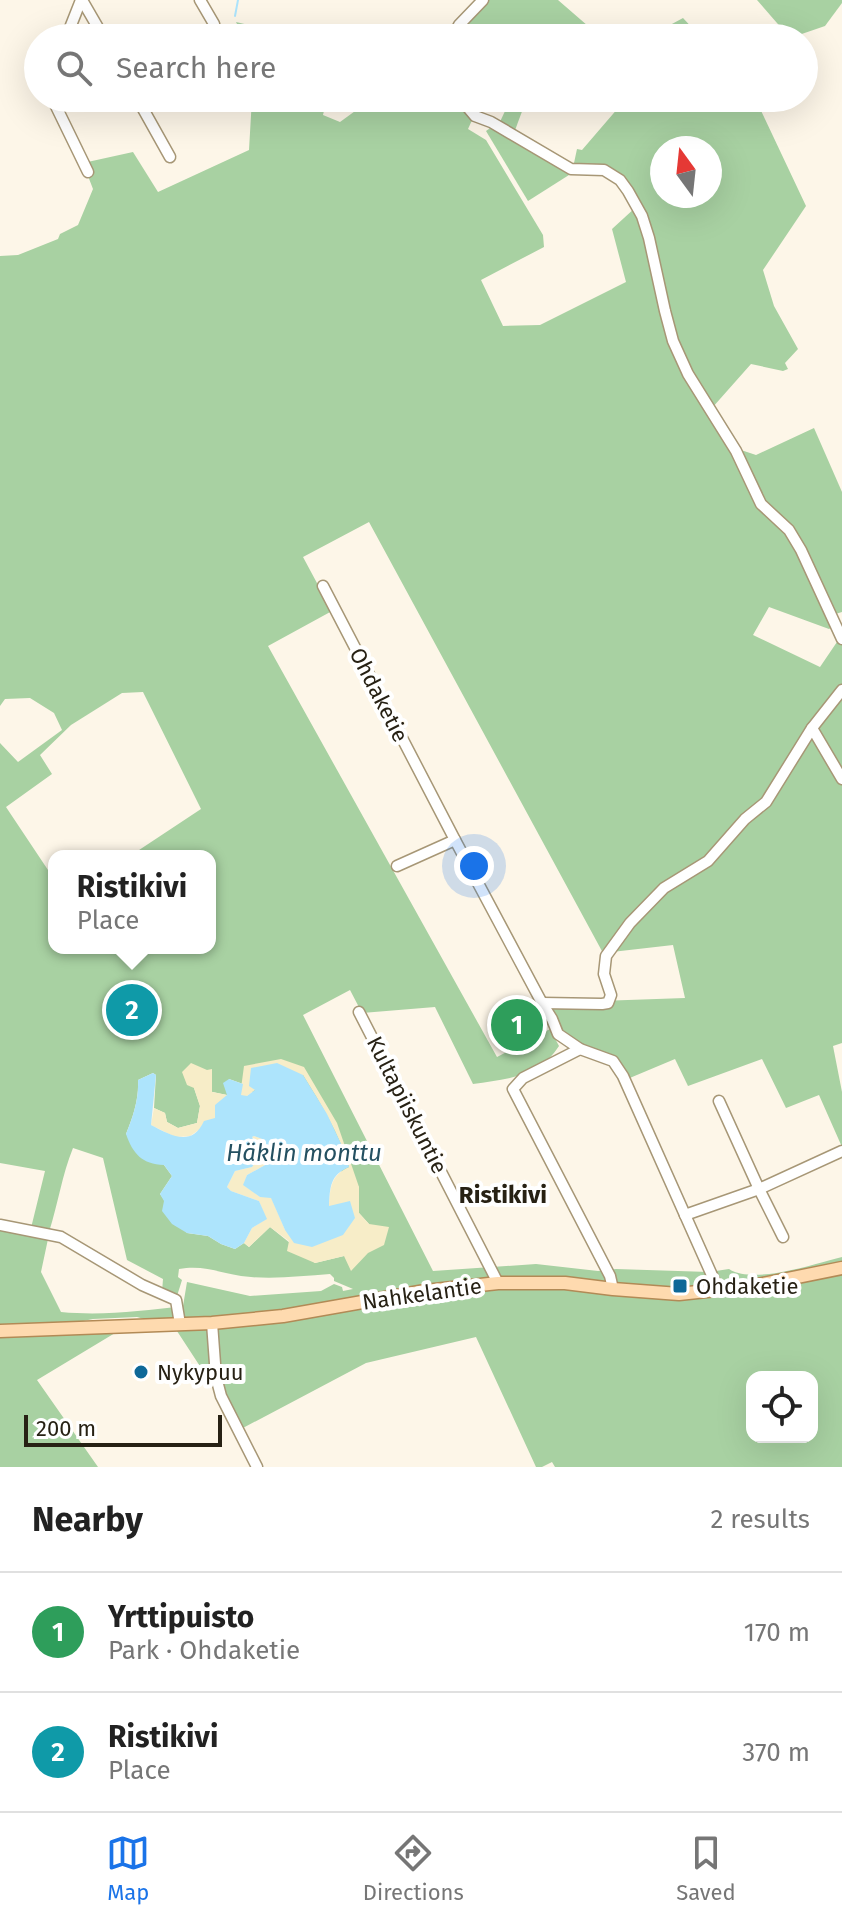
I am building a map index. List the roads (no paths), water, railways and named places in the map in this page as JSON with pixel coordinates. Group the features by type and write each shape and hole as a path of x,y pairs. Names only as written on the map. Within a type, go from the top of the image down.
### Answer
{"main road":[{"name":"Nahkelantie","path":"0,1331 212,1323 283,1316 425,1291 498,1283 565,1283 679,1294 778,1282 842,1268"}],"street":[{"path":"72,24 82,0"},
{"path":"82,0 96,24"},
{"path":"200,0 214,24"},
{"path":"460,24 483,0"},
{"path":"59,112 88,172"},
{"path":"145,112 170,157"},
{"path":"472,112 571,169 604,170 620,180 637,204 649,238 673,341 688,374 736,451 761,504 789,530 801,550 842,639"},
{"name":"Ohdaketie","path":"323,586 558,1034 580,1049 613,1061 623,1076 719,1291"},
{"path":"542,1003 608,1003 611,995 604,974 606,956 630,923 664,888 708,861 745,819 766,802 812,728 842,690"},
{"path":"812,728 842,779"},
{"path":"397,866 455,840"},
{"name":"Kultapiiskuntie","path":"359,1012 498,1283"},
{"path":"580,1049 523,1078 513,1089 610,1276 613,1289"},
{"path":"719,1101 783,1237"},
{"path":"685,1215 759,1189 842,1151"},
{"path":"0,1225 61,1237 142,1285 176,1300 180,1324"},
{"path":"212,1323 216,1377 221,1396 257,1467"}],"water":[{"name":"Häklin monttu","path":"277,1063 303,1075 327,1114 349,1167 332,1182 329,1206 350,1201 355,1218 343,1235 312,1247 294,1243 271,1198 260,1197 243,1185 247,1175 267,1164 265,1140 254,1136 261,1155 252,1167 235,1171 227,1187 259,1201 267,1219 252,1228 244,1243 235,1249 208,1236 187,1233 172,1224 162,1211 164,1201 160,1194 172,1176 164,1165 139,1157 126,1134 135,1108 138,1080 153,1073 156,1075 151,1125 173,1135 187,1137 204,1121 215,1118 215,1105 227,1095 223,1083 229,1079 243,1084 241,1095 247,1096 255,1090 249,1086 251,1068"}],"waterway":[{"path":"235,16 238,0"}],"place":[{"name":"Ristikivi","path":"132,1010"},
{"name":"Yrttipuisto","path":"517,1025"},
{"name":"Ohdaketie","path":"680,1286"},
{"name":"Nykypuu","path":"141,1372"}],"district":[{"name":"Ristikivi","path":"503,1195"}]}
